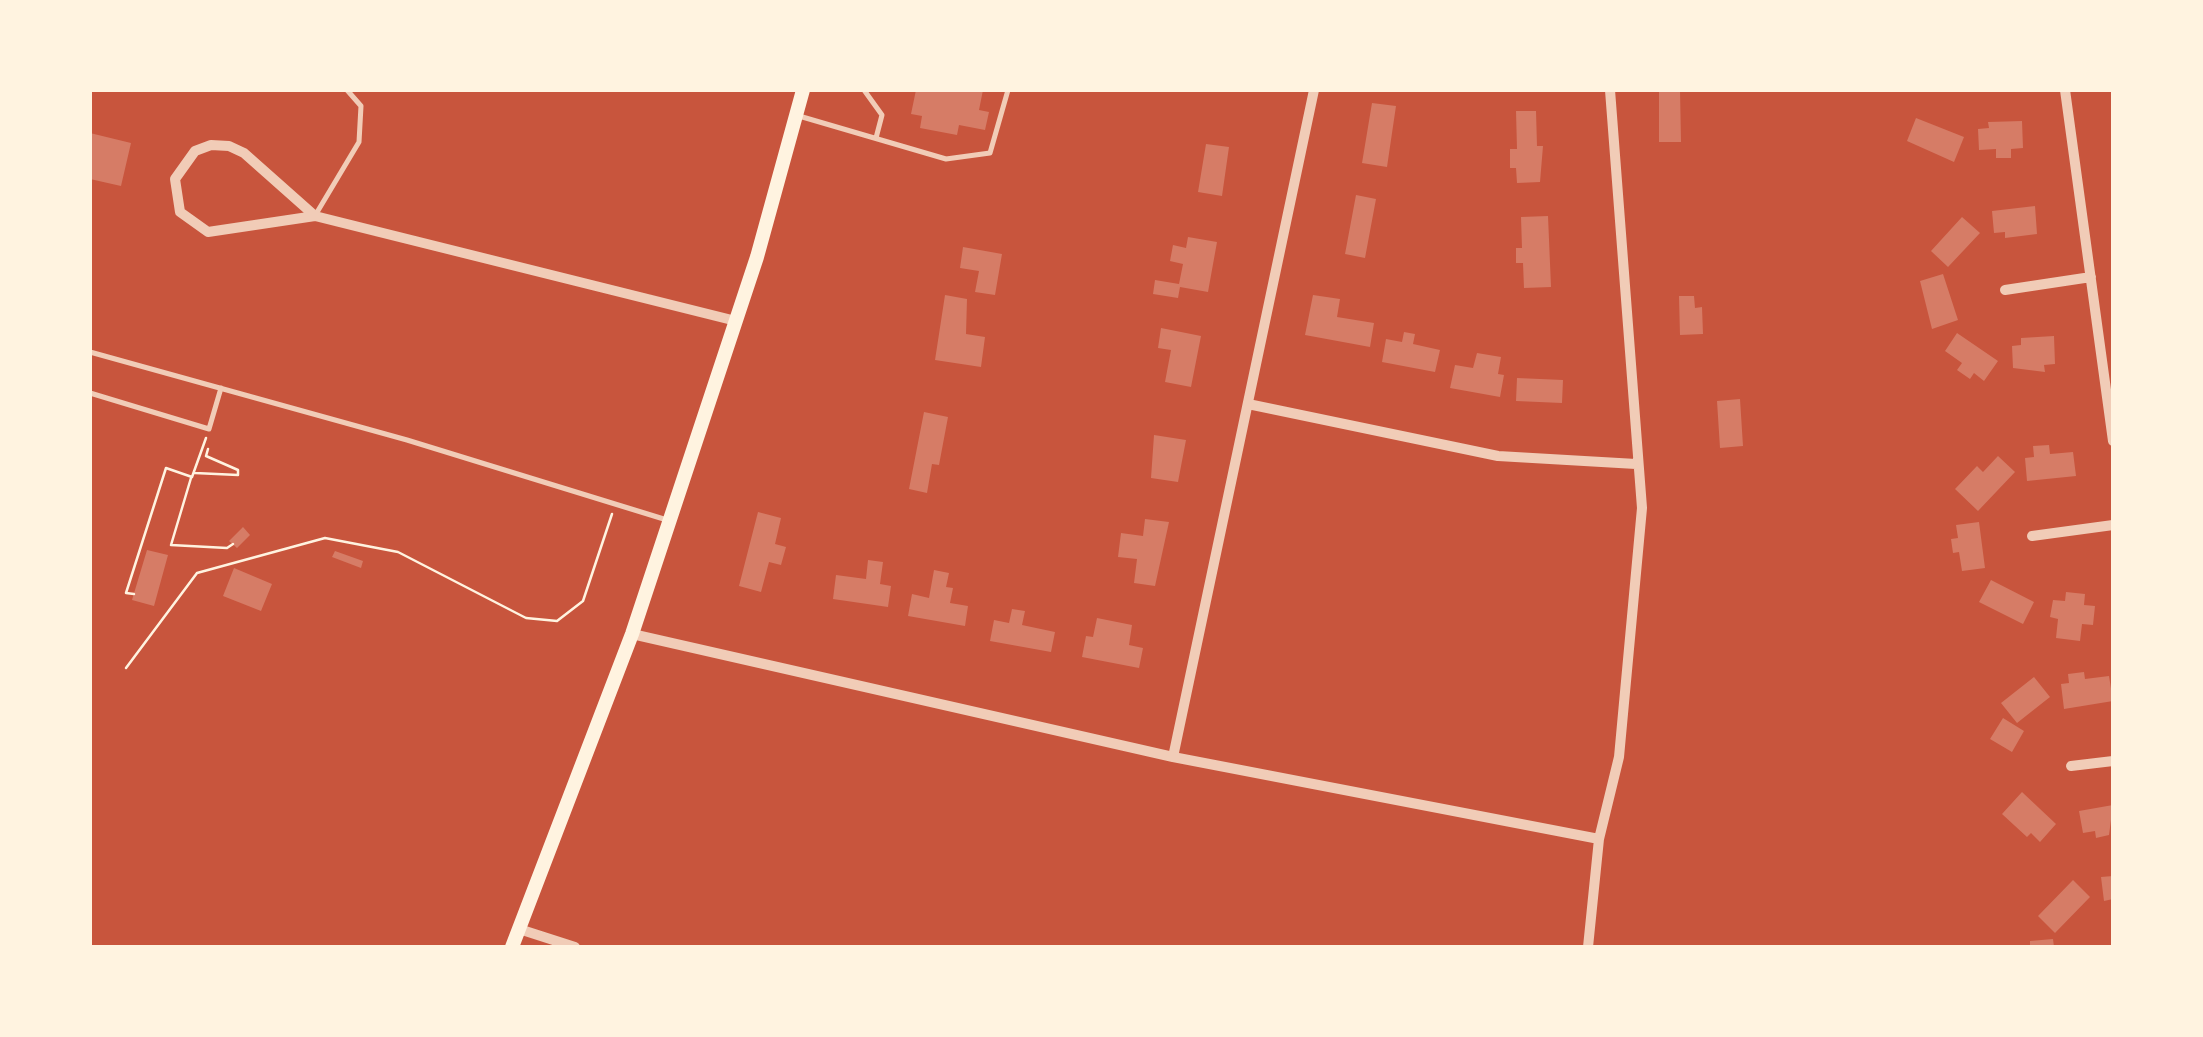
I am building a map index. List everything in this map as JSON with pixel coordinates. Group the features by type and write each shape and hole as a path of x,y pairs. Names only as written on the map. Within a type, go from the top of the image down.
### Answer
{"main road":[{"path":"512,947 632,634 736,321 803,90"}],"street":[{"path":"1172,757 1314,90"},
{"path":"1588,947 1600,839 1619,757 1642,508 1610,90"},
{"path":"2065,90 2113,441"},
{"path":"315,216 244,153 228,146 211,145 195,151 174,178 180,212 208,232 315,216 736,321"},
{"path":"2004,290 2092,277"},
{"path":"1248,404 1498,456 1636,464"},
{"path":"2032,536 2113,525"},
{"path":"632,634 1172,757 1600,839"},
{"path":"2071,766 2113,761"},
{"path":"519,929 575,947"}],"lane":[{"path":"315,216 358,142 361,106 347,90"},
{"path":"864,90 882,115 876,138"},
{"path":"796,116 946,159 990,152 1008,90"},
{"path":"90,352 670,521"},
{"path":"90,392 209,429 221,388"}],"path":[{"path":"209,429 171,545 227,548 233,544"},
{"path":"134,594 126,594 166,468 193,475 238,475 238,470 206,456 208,449"},
{"path":"126,668 197,573 325,538 398,552 526,618 557,621 582,601 615,503"}],"building":[{"path":"916,90 983,90 979,110 989,112 985,130 959,125 957,135 920,128 922,116 911,114"},
{"path":"1659,90 1680,90 1681,142 1659,142"},
{"path":"1372,103 1396,106 1387,167 1362,163"},
{"path":"1516,111 1536,111 1537,146 1543,146 1540,182 1517,183 1516,168 1510,168 1510,149 1517,149"},
{"path":"1916,118 1964,137 1954,162 1907,141"},
{"path":"2022,121 2023,148 2011,149 2011,158 1996,158 1996,149 1979,150 1978,129 1989,128 1988,122"},
{"path":"90,133 131,143 121,186 90,179"},
{"path":"1206,144 1229,147 1222,196 1198,192"},
{"path":"1356,195 1376,199 1365,258 1345,254"},
{"path":"2035,206 2037,234 2005,238 2005,232 1994,233 1992,211"},
{"path":"1548,216 1551,287 1524,288 1523,263 1516,263 1516,248 1522,248 1521,217"},
{"path":"1962,217 1980,233 1948,267 1931,251"},
{"path":"1188,237 1217,242 1208,292 1180,287 1178,298 1153,294 1155,280 1179,284 1183,264 1170,261 1173,245 1186,248"},
{"path":"963,247 1002,254 995,295 975,292 979,271 960,268"},
{"path":"1943,274 1958,320 1932,329 1920,281"},
{"path":"945,295 967,299 966,334 985,337 981,367 935,360"},
{"path":"1313,295 1340,299 1337,317 1374,323 1370,347 1305,335"},
{"path":"1679,296 1694,296 1695,308 1702,307 1703,334 1680,335"},
{"path":"1161,328 1201,336 1191,387 1165,382 1171,350 1158,348"},
{"path":"1404,332 1415,334 1413,344 1440,350 1435,372 1382,362 1386,339 1402,342"},
{"path":"1957,333 1998,361 1984,381 1974,373 1970,379 1957,370 1962,363 1945,351"},
{"path":"2054,336 2055,364 2044,365 2045,372 2013,368 2012,346 2021,345 2021,338"},
{"path":"1477,353 1501,357 1498,374 1504,375 1500,397 1450,388 1455,365 1473,368"},
{"path":"1517,378 1563,380 1562,403 1516,401"},
{"path":"1740,399 1743,446 1720,448 1717,401"},
{"path":"924,412 948,417 939,465 932,464 927,493 909,489"},
{"path":"1154,435 1186,440 1178,482 1151,478"},
{"path":"2049,445 2050,454 2073,452 2076,476 2027,481 2025,458 2034,457 2033,446"},
{"path":"1998,456 2015,472 1978,511 1955,489 1977,466 1983,472"},
{"path":"758,512 781,518 775,544 786,547 781,565 769,562 761,592 739,586"},
{"path":"1145,519 1169,522 1155,586 1134,583 1137,559 1118,557 1121,533 1143,536"},
{"path":"1979,522 1985,568 1962,571 1959,552 1953,553 1951,539 1958,538 1956,525"},
{"path":"243,527 250,535 237,548 229,541"},
{"path":"147,550 168,555 154,606 132,600"},
{"path":"335,551 363,561 361,568 332,557"},
{"path":"868,560 883,562 880,584 891,586 888,607 833,599 836,575 866,579"},
{"path":"234,568 272,584 261,611 223,596"},
{"path":"934,570 949,573 946,587 953,588 950,603 968,606 965,626 908,616 912,594 929,598"},
{"path":"1991,580 2034,602 2023,624 1979,602"},
{"path":"2066,592 2085,594 2084,605 2095,606 2093,625 2082,624 2080,641 2056,638 2058,619 2050,617 2053,600 2065,601"},
{"path":"1012,609 1025,611 1022,625 1055,632 1051,652 990,641 994,620 1009,623"},
{"path":"1097,618 1132,625 1129,645 1143,648 1139,668 1082,657 1086,636 1093,637"},
{"path":"2084,672 2085,679 2109,676 2113,701 2064,709 2061,684 2069,683 2068,674"},
{"path":"2034,677 2050,697 2017,723 2001,703"},
{"path":"2003,718 2024,731 2012,752 1990,739"},
{"path":"2022,792 2056,824 2040,842 2031,833 2027,837 2002,814"},
{"path":"2113,805 2109,835 2096,838 2095,831 2083,833 2079,811"},
{"path":"2113,876 2113,899 2104,901 2101,877"},
{"path":"2073,880 2090,897 2055,933 2038,916"},
{"path":"2053,939 2054,947 2030,947 2030,941"}]}
